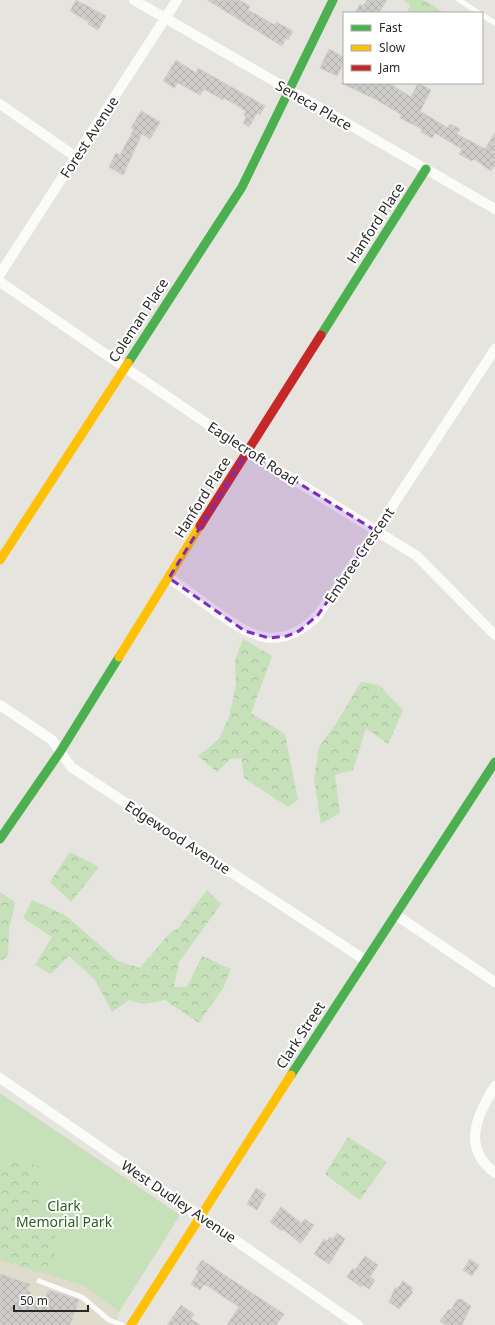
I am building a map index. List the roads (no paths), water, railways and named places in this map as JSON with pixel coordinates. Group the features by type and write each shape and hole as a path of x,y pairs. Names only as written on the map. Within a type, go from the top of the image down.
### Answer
{"street":[{"name":"Seneca Place","path":"134,0 495,209"},
{"name":"Forest Avenue","path":"0,274 177,0"},
{"name":"Coleman Place","path":"0,560 124,366 242,187 333,0"},
{"path":"0,104 76,157"},
{"name":"Hanford Place","path":"0,839 60,752 247,451 426,169"},
{"name":"Eaglecroft Road","path":"0,282 247,451 417,556 495,635"},
{"name":"Embree Crescent","path":"169,578 245,631 269,638 287,636 309,624 318,616 376,531 495,349"},
{"name":"Edgewood Avenue","path":"0,705 52,740 71,767 365,960"},
{"name":"Clark Street","path":"131,1325 200,1215 495,762"},
{"path":"396,915 495,982"},
{"name":"West Dudley Avenue","path":"0,1078 358,1325"},
{"path":"495,1086 482,1106 477,1120 475,1139 480,1156 485,1165 495,1173"}],"lane":[{"path":"459,0 477,12"},
{"path":"483,16 495,23"},
{"path":"39,1281 82,1297 109,1320 122,1325"}],"park label":[{"name":"Clark Memorial Park","path":"64,1214"}]}
